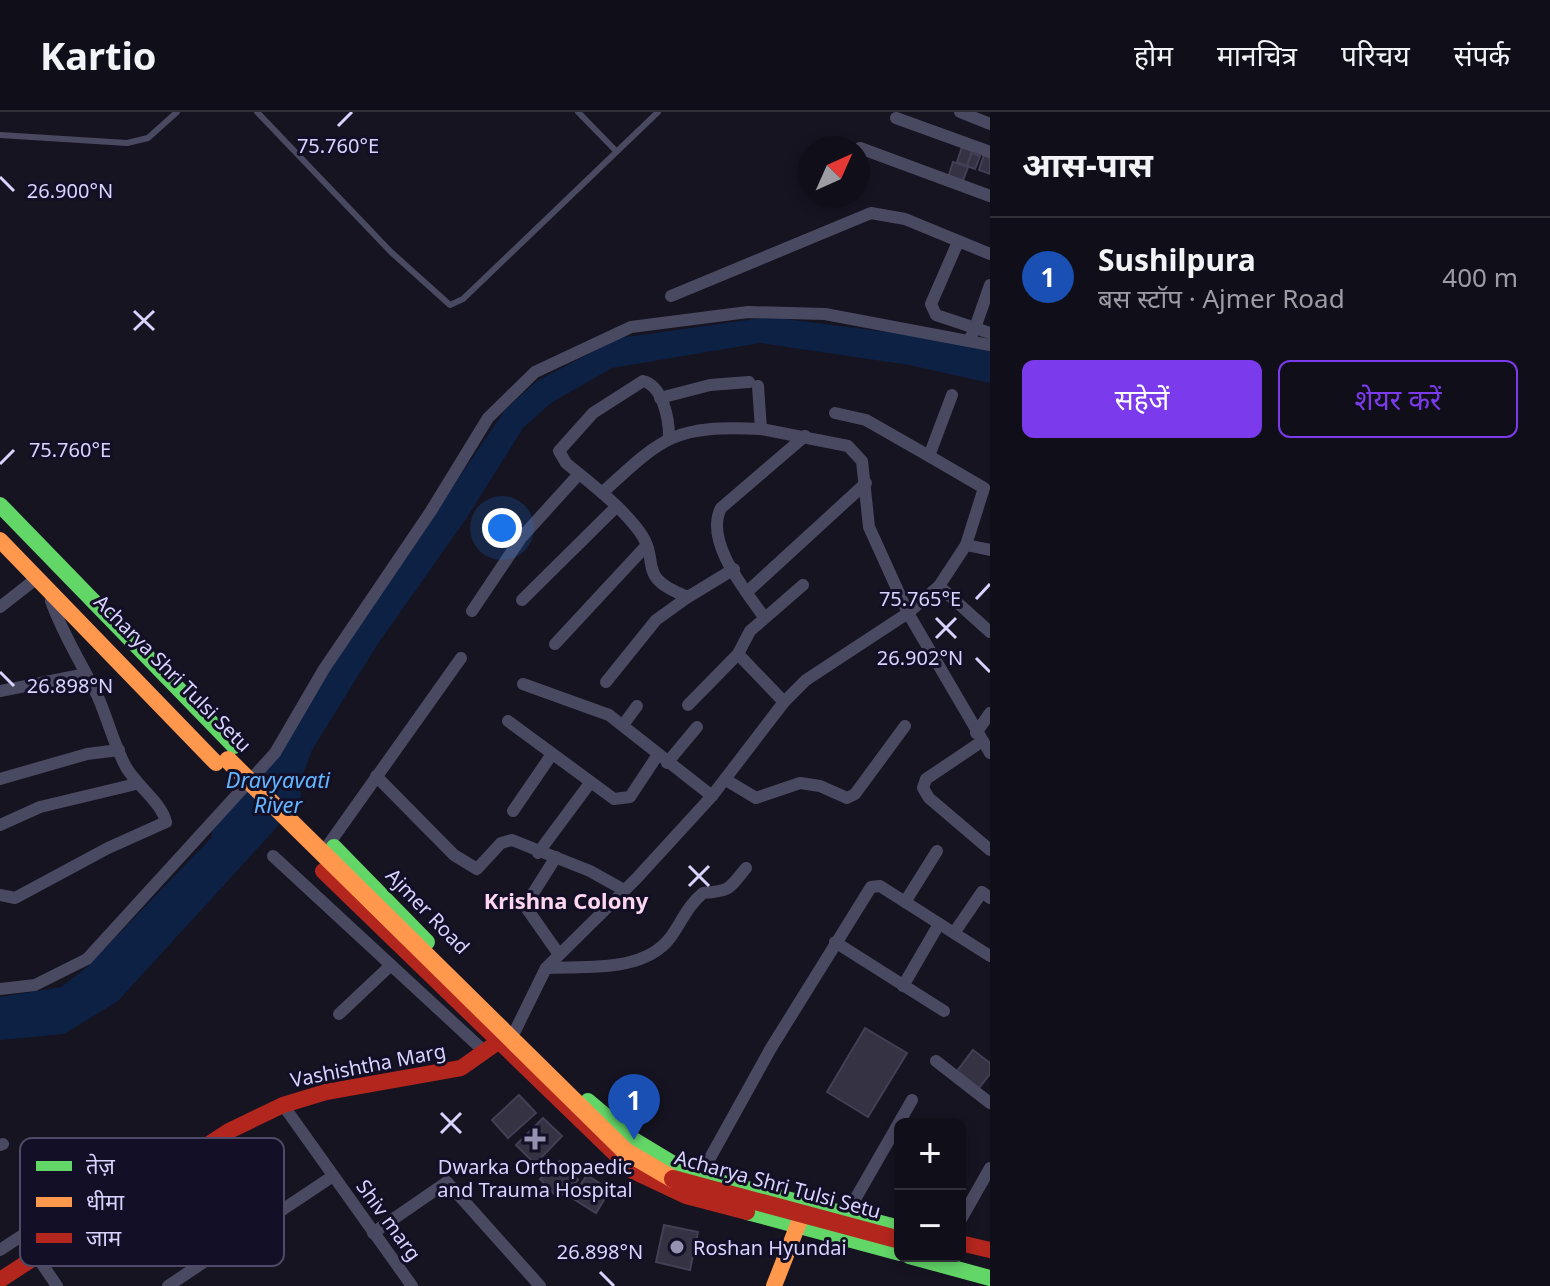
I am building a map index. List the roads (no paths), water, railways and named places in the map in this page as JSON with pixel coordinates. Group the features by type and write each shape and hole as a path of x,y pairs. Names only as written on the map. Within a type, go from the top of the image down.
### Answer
{"main road":[{"name":"Ajmer Road","path":"0,505 515,1031 634,1140 700,1176 894,1227"},
{"name":"Acharya Shri Tulsi Setu","path":"0,524 193,726 625,1151 659,1174 687,1185 894,1238"},
{"path":"0,540 492,1047 633,1171 686,1196 894,1251"},
{"name":"Vashishtha Marg","path":"218,1138 283,1105 326,1092 461,1068 492,1047"},
{"path":"774,1286 805,1205"},
{"path":"966,1244 990,1250"},
{"path":"966,1256 990,1262"},
{"path":"931,1262 990,1278"},
{"name":"Vashishtha Marg","path":"1,1277 20,1265"}],"street":[{"path":"960,112 990,124"},
{"path":"896,118 990,152"},
{"path":"870,152 990,196"},
{"path":"671,296 871,213 905,219 990,254"},
{"path":"958,242 931,310 990,345"},
{"path":"972,333 990,285"},
{"path":"0,989 35,985 87,959 275,753 324,669 431,511 488,418 535,372 631,327 748,312 825,314 990,333"},
{"path":"669,437 666,410 654,386 643,381 593,413 559,451 638,529 654,578 664,588 688,597"},
{"path":"660,398 710,385 754,384 761,429"},
{"path":"929,456 952,395"},
{"path":"835,413 866,420 984,488"},
{"path":"602,493 651,448 669,437 724,427 761,429 848,446 862,461 869,527 908,613 990,753"},
{"path":"764,617 717,538 714,521 721,508 805,436"},
{"path":"472,611 521,538 579,474"},
{"path":"515,1031 546,968 558,953 624,890 712,796 784,702 829,663 908,613 939,586 966,545 990,475"},
{"path":"747,592 866,483"},
{"path":"522,600 616,507"},
{"path":"966,545 990,550"},
{"path":"555,644 646,546"},
{"path":"606,682 656,620 734,569"},
{"path":"0,607 42,584 136,784 164,815 166,822 161,828 120,842 15,898 0,895"},
{"path":"688,705 738,654 750,631 803,585"},
{"path":"939,586 990,632"},
{"path":"738,654 784,702"},
{"path":"312,891 328,844 461,658"},
{"path":"0,691 86,674"},
{"path":"523,684 584,703 623,725 712,796"},
{"path":"623,725 637,706"},
{"path":"990,713 979,738 926,779 923,788 929,798 990,850"},
{"path":"508,721 590,783 614,799 623,800 630,797 662,759 697,727"},
{"path":"726,780 756,798 800,783 820,786 847,798 855,794 905,726"},
{"path":"0,779 87,754 119,750"},
{"path":"513,811 552,754"},
{"path":"376,776 454,855 477,869 501,843 512,840 538,853 556,857 624,890"},
{"path":"538,853 590,783"},
{"path":"0,825 40,807 136,784"},
{"path":"905,902 937,851"},
{"path":"273,856 391,965 492,1047"},
{"path":"556,857 525,906 558,953"},
{"path":"546,968 606,965 656,952 693,901 703,893 721,894 746,868"},
{"path":"700,1176 835,942 871,887 880,886 990,956"},
{"path":"954,933 982,892 990,898"},
{"path":"903,986 939,924"},
{"path":"835,942 944,1011"},
{"path":"339,1014 391,965"},
{"path":"936,1061 990,1103"},
{"path":"846,1215 912,1100"},
{"name":"Shiv marg","path":"283,1105 412,1286"},
{"path":"966,1210 990,1168"},
{"path":"284,1209 333,1176"},
{"path":"373,1233 447,1182 540,1286"},
{"path":"0,1250 20,1237"},
{"path":"43,1266 57,1286"},
{"path":"172,1285 200,1266"}],"lane":[{"path":"0,135 127,143 148,138 177,112"},
{"path":"257,112 391,252 450,305 463,299 658,112"},
{"path":"578,112 616,151"}],"water":[{"name":"Dravyavati River","path":"769,317 919,336 990,351 990,383 909,365 761,343 612,368 551,403 523,428 466,519 377,645 312,750 303,774 300,801 118,1001 64,1034 0,1040 0,997 61,987 86,968 212,837 212,831 267,768 348,640 505,410 537,381 619,338"}],"place":[{"name":"Dwarka Orthopaedic and Trauma Hospital","path":"535,1139"},
{"name":"Sushilpura","path":"634,1140"},
{"name":"Roshan Hyundai","path":"677,1247"}],"district":[{"name":"Krishna Colony","path":"566,900"}]}
